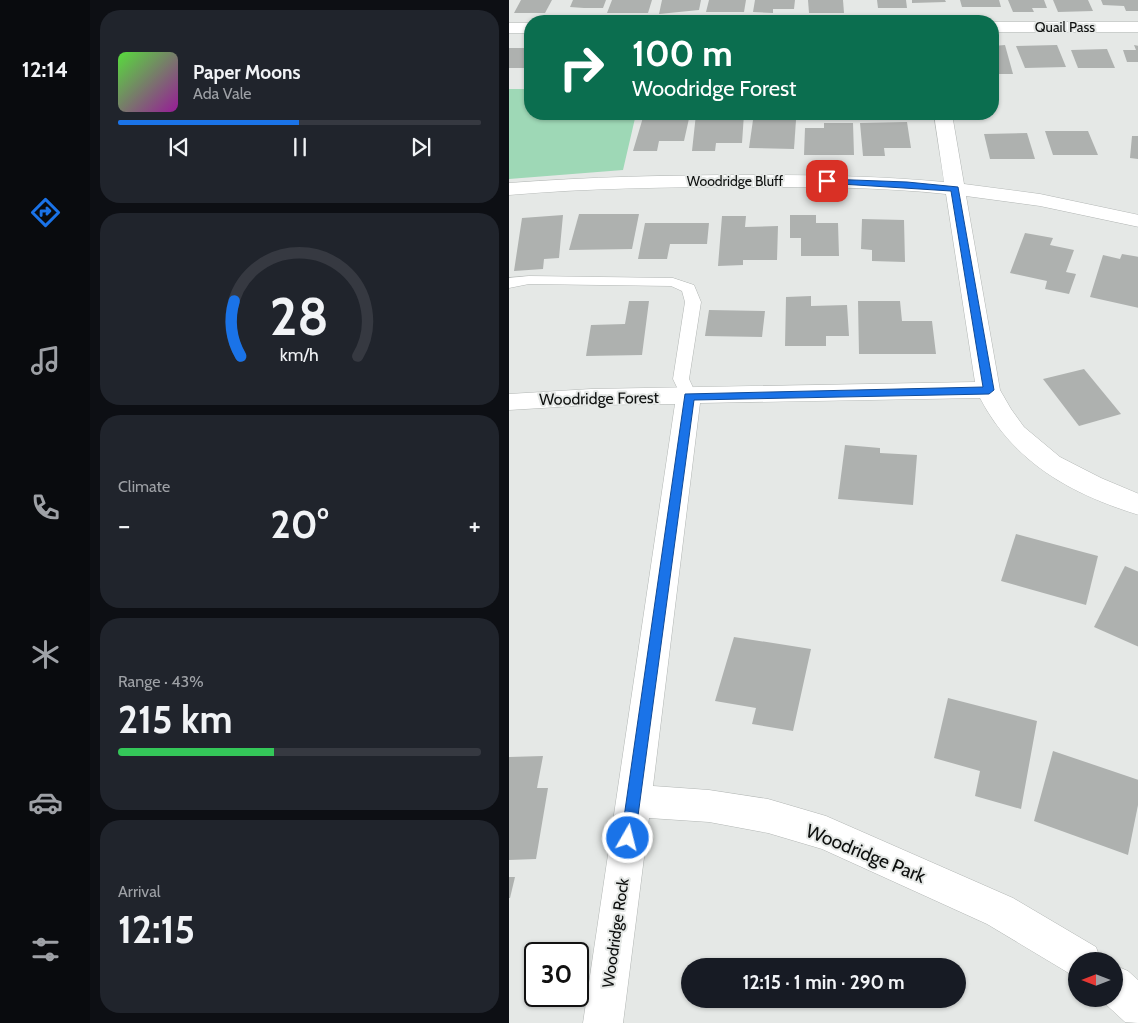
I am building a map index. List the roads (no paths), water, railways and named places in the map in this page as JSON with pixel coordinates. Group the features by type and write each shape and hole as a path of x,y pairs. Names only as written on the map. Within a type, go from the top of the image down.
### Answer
{"street":[{"name":"Quail Pass","path":"999,27 1138,26"},
{"path":"509,28 524,28"},
{"path":"944,120 989,390 999,414 1029,449 1074,479 1138,504"},
{"name":"Woodridge Bluff","path":"509,189 634,182 808,181 907,184 1050,202 1138,221"},
{"name":"Woodridge Forest","path":"509,402 591,397 989,390"},
{"name":"Woodridge Rock","path":"603,1023 689,396"},
{"name":"Woodridge Park","path":"633,801 709,806 768,816 826,833 1001,911 1068,953"},
{"path":"1123,994 1138,1008"}],"lane":[{"path":"509,283 529,280 673,282 689,288 693,302 681,379 689,396"}]}
